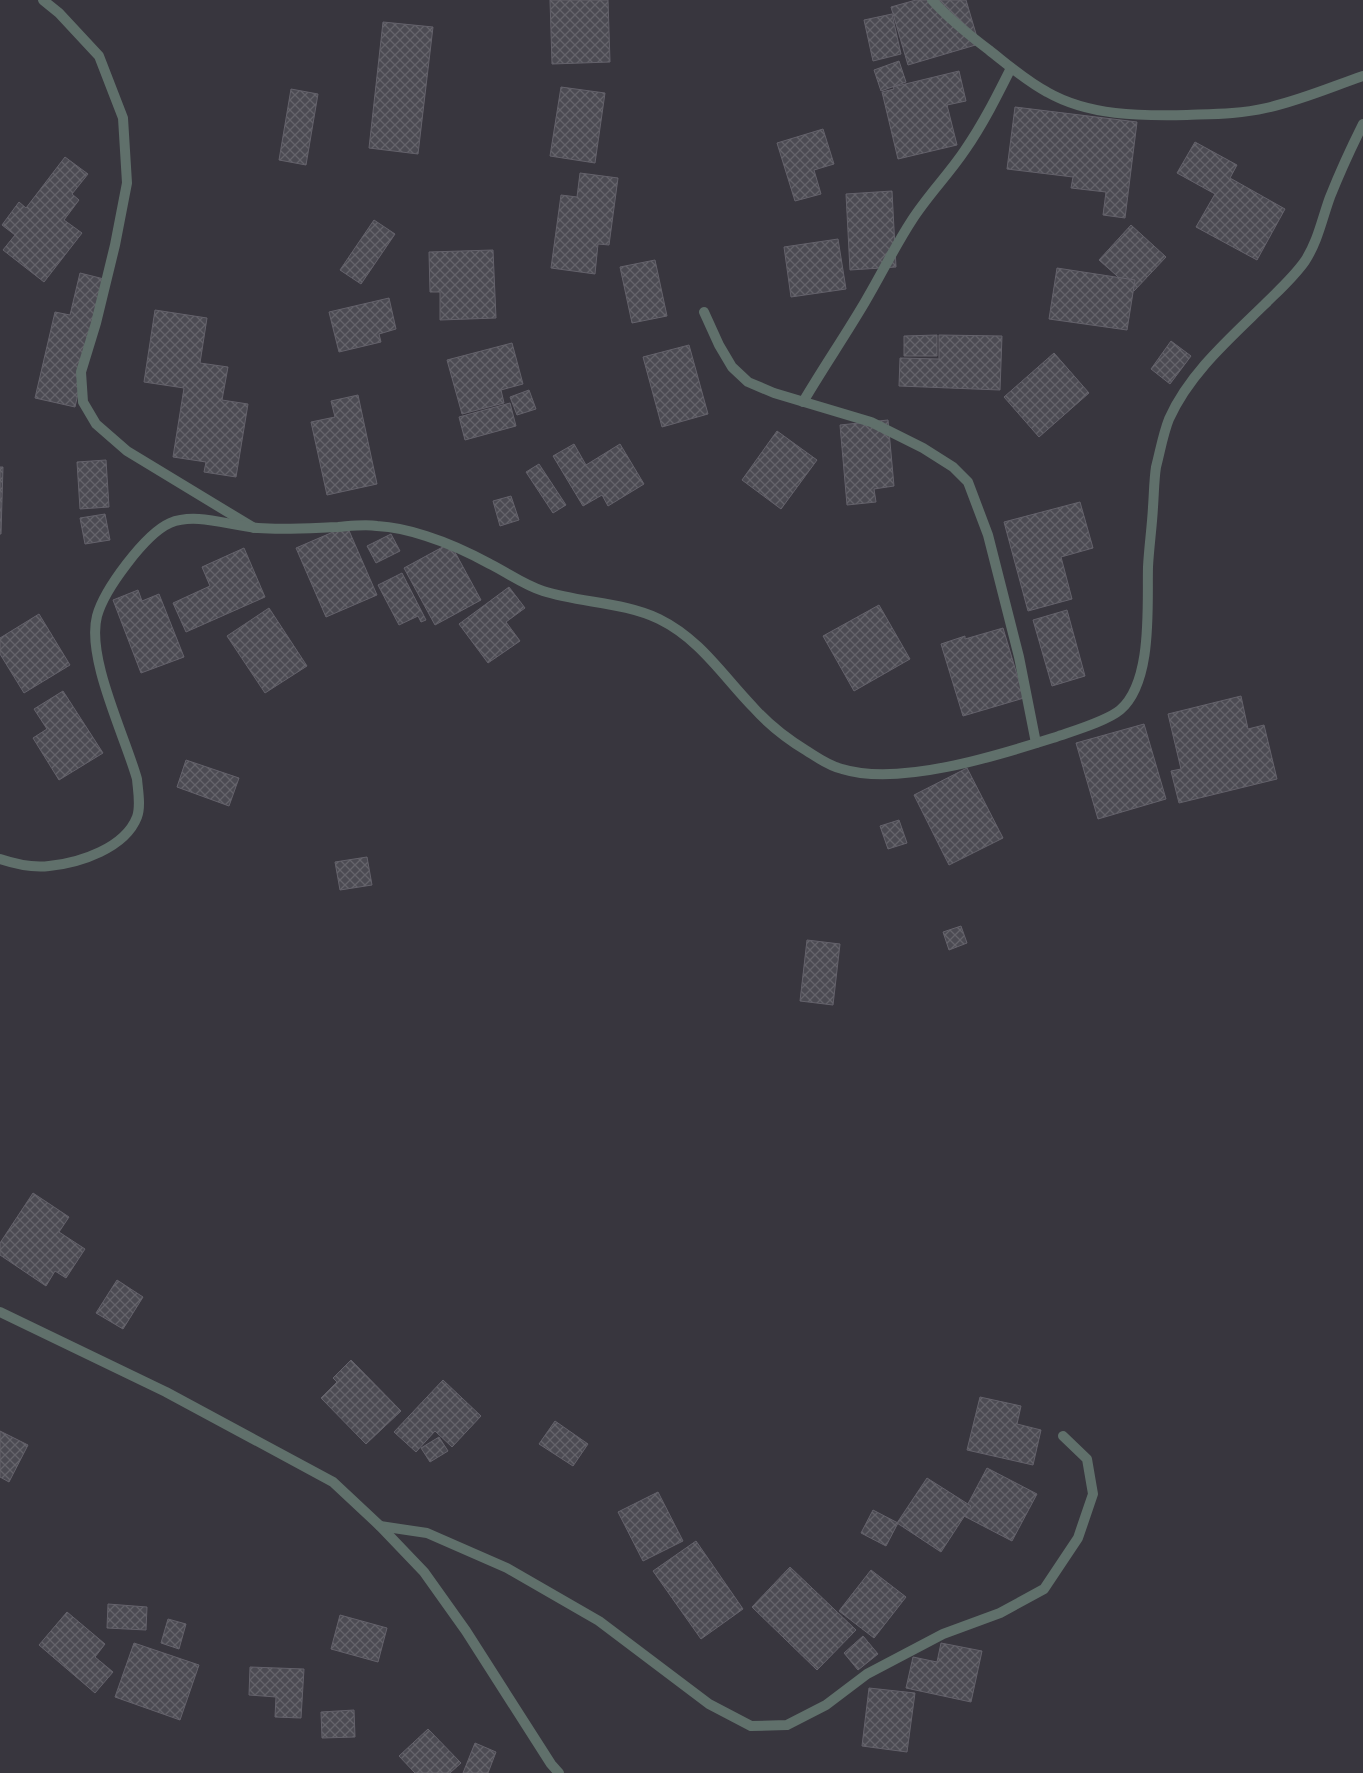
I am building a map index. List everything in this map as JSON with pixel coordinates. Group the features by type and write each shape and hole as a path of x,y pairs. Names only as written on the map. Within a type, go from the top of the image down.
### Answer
{"street":[{"path":"43,0 59,13 99,56 123,118 127,183 115,245 96,323 81,372 84,402 96,424 127,451 254,528"},
{"path":"932,0 963,29 1011,68 1048,93 1083,107 1121,114 1229,114 1266,109 1363,76"},
{"path":"803,402 826,362 854,322 894,248 913,218 980,128 1011,68"},
{"path":"0,859 17,864 49,866 78,860 107,850 126,836 137,817 139,797 137,779 98,663 95,639 97,616 112,585 134,554 156,531 174,521 192,519 254,528 293,529 374,525 404,530 427,536 452,547 489,564 537,590 577,600 619,606 659,619 694,642 778,732 836,768 858,773 914,772 1011,752 1078,729 1121,710 1132,694 1140,676 1146,652 1149,554 1155,474 1167,424 1182,394 1208,361 1288,283 1304,261 1318,236 1329,200 1363,124"},
{"path":"704,312 719,345 732,367 748,382 774,393 871,422 923,448 952,467 968,482 988,535 1019,657 1036,743"},
{"path":"0,1312 166,1392 333,1482 380,1526 430,1580 466,1631 551,1764 559,1773"},
{"path":"380,1526 427,1533 507,1568 600,1621 710,1704 751,1726 787,1725 826,1705 867,1674 943,1634 1000,1613 1044,1589 1078,1538 1093,1494 1088,1459 1063,1436"}],"building":[{"path":"550,0 608,0 610,62 552,64"},
{"path":"916,0 966,0 979,44 908,65 891,7"},
{"path":"892,14 901,54 873,61 864,20"},
{"path":"383,22 433,27 418,154 369,148"},
{"path":"899,61 906,82 881,91 874,70"},
{"path":"959,71 966,101 947,105 957,145 898,159 882,92 894,89 893,87"},
{"path":"561,87 605,93 595,163 550,156"},
{"path":"291,89 318,94 306,165 279,160"},
{"path":"1015,107 1137,122 1125,218 1103,215 1106,192 1071,188 1073,177 1007,169"},
{"path":"823,129 834,164 814,170 821,194 795,201 777,143"},
{"path":"1195,142 1237,165 1230,178 1285,209 1257,260 1196,227 1215,194 1177,173"},
{"path":"65,157 88,174 72,194 79,200 64,220 82,233 44,282 3,250 15,235 2,225 19,202 26,208"},
{"path":"580,173 618,178 609,245 598,244 595,274 551,268 561,195 577,197"},
{"path":"892,191 896,267 850,270 846,194"},
{"path":"374,220 395,234 361,284 340,270"},
{"path":"1131,225 1166,257 1134,291 1099,260"},
{"path":"838,239 846,289 791,297 784,247"},
{"path":"493,250 496,318 440,320 440,292 430,292 429,252"},
{"path":"655,260 667,316 632,323 620,267"},
{"path":"1057,268 1135,280 1127,330 1049,319"},
{"path":"80,273 104,279 75,407 35,398 55,312 70,315"},
{"path":"389,298 396,329 379,334 381,342 339,352 329,312"},
{"path":"155,310 207,318 200,363 228,367 222,400 248,404 236,477 204,472 206,462 173,457 184,388 144,382"},
{"path":"937,335 937,356 904,356 904,336"},
{"path":"939,335 1002,336 1000,390 899,386 900,358 939,359"},
{"path":"1171,341 1191,356 1170,384 1151,369"},
{"path":"512,343 523,384 501,390 504,403 462,414 447,360"},
{"path":"689,345 708,414 662,427 643,357"},
{"path":"1054,353 1089,393 1039,437 1004,397"},
{"path":"529,390 536,409 517,415 510,397"},
{"path":"358,395 377,484 327,495 311,422 335,417 331,401"},
{"path":"510,403 516,426 465,440 459,417"},
{"path":"888,420 894,486 874,489 876,502 847,505 840,425"},
{"path":"777,431 817,460 781,509 742,480"},
{"path":"574,444 586,465 620,444 644,484 608,506 602,495 583,506 553,456"},
{"path":"106,460 109,507 80,509 77,462"},
{"path":"539,464 566,505 553,513 526,472"},
{"path":"0,467 3,467 1,534 0,534"},
{"path":"511,496 519,520 500,526 493,501"},
{"path":"1080,502 1093,548 1061,557 1072,599 1028,611 1004,522"},
{"path":"105,514 110,540 85,544 80,518"},
{"path":"347,526 377,595 326,617 296,548"},
{"path":"391,534 400,551 376,563 367,546"},
{"path":"450,543 481,600 435,625 404,568"},
{"path":"244,548 265,597 186,632 173,603 210,586 202,567"},
{"path":"402,573 426,620 421,622 418,616 399,625 378,585"},
{"path":"509,587 525,608 506,622 520,641 488,663 459,624"},
{"path":"138,590 142,601 159,594 184,657 141,673 113,600"},
{"path":"879,605 910,659 854,691 823,636"},
{"path":"269,608 307,666 265,693 227,636"},
{"path":"1067,610 1085,676 1052,686 1033,620"},
{"path":"39,614 70,665 24,693 0,654 0,638"},
{"path":"1003,628 1024,698 963,716 941,644 965,636 965,639"},
{"path":"63,691 103,753 59,780 33,738 47,729 34,709"},
{"path":"1241,696 1248,729 1264,725 1277,779 1179,803 1171,771 1181,769 1168,714"},
{"path":"1144,724 1166,799 1098,819 1076,743"},
{"path":"186,760 239,778 229,806 177,787"},
{"path":"967,768 1003,838 949,865 914,795"},
{"path":"899,820 907,843 888,849 880,826"},
{"path":"367,857 372,885 340,890 335,862"},
{"path":"961,926 967,943 949,950 943,932"},
{"path":"807,940 840,944 833,1005 800,1001"},
{"path":"33,1193 69,1217 59,1232 85,1249 66,1278 55,1271 46,1286 0,1255 0,1243"},
{"path":"117,1280 143,1297 123,1329 96,1313"},
{"path":"351,1360 401,1411 366,1444 321,1398 337,1382 333,1378"},
{"path":"443,1380 481,1416 452,1447 435,1431 416,1452 394,1432"},
{"path":"980,1397 1021,1406 1017,1424 1041,1430 1033,1465 967,1450"},
{"path":"555,1421 588,1444 573,1466 539,1444"},
{"path":"0,1431 28,1445 9,1482 0,1477"},
{"path":"439,1437 448,1451 430,1462 421,1448"},
{"path":"987,1468 1037,1494 1012,1541 962,1515"},
{"path":"927,1478 971,1506 941,1552 897,1523"},
{"path":"658,1492 683,1541 643,1561 618,1512"},
{"path":"873,1510 898,1523 886,1546 861,1533"},
{"path":"696,1541 743,1609 701,1639 653,1571"},
{"path":"790,1567 856,1630 817,1670 752,1607"},
{"path":"871,1570 906,1597 874,1638 839,1611"},
{"path":"108,1604 147,1607 146,1630 107,1628"},
{"path":"67,1612 105,1644 95,1657 113,1672 95,1693 39,1645"},
{"path":"340,1615 387,1628 378,1662 331,1649"},
{"path":"168,1619 186,1624 179,1649 161,1643"},
{"path":"863,1636 878,1654 858,1670 844,1653"},
{"path":"134,1643 199,1665 180,1720 115,1697"},
{"path":"941,1643 982,1651 971,1702 906,1688 913,1657 937,1662"},
{"path":"250,1667 304,1669 301,1718 275,1717 276,1697 249,1695"},
{"path":"869,1688 915,1693 907,1752 862,1746"},
{"path":"354,1710 355,1737 322,1738 321,1712"},
{"path":"428,1729 461,1763 450,1773 415,1773 399,1756"},
{"path":"475,1743 496,1752 488,1773 463,1773"}]}
